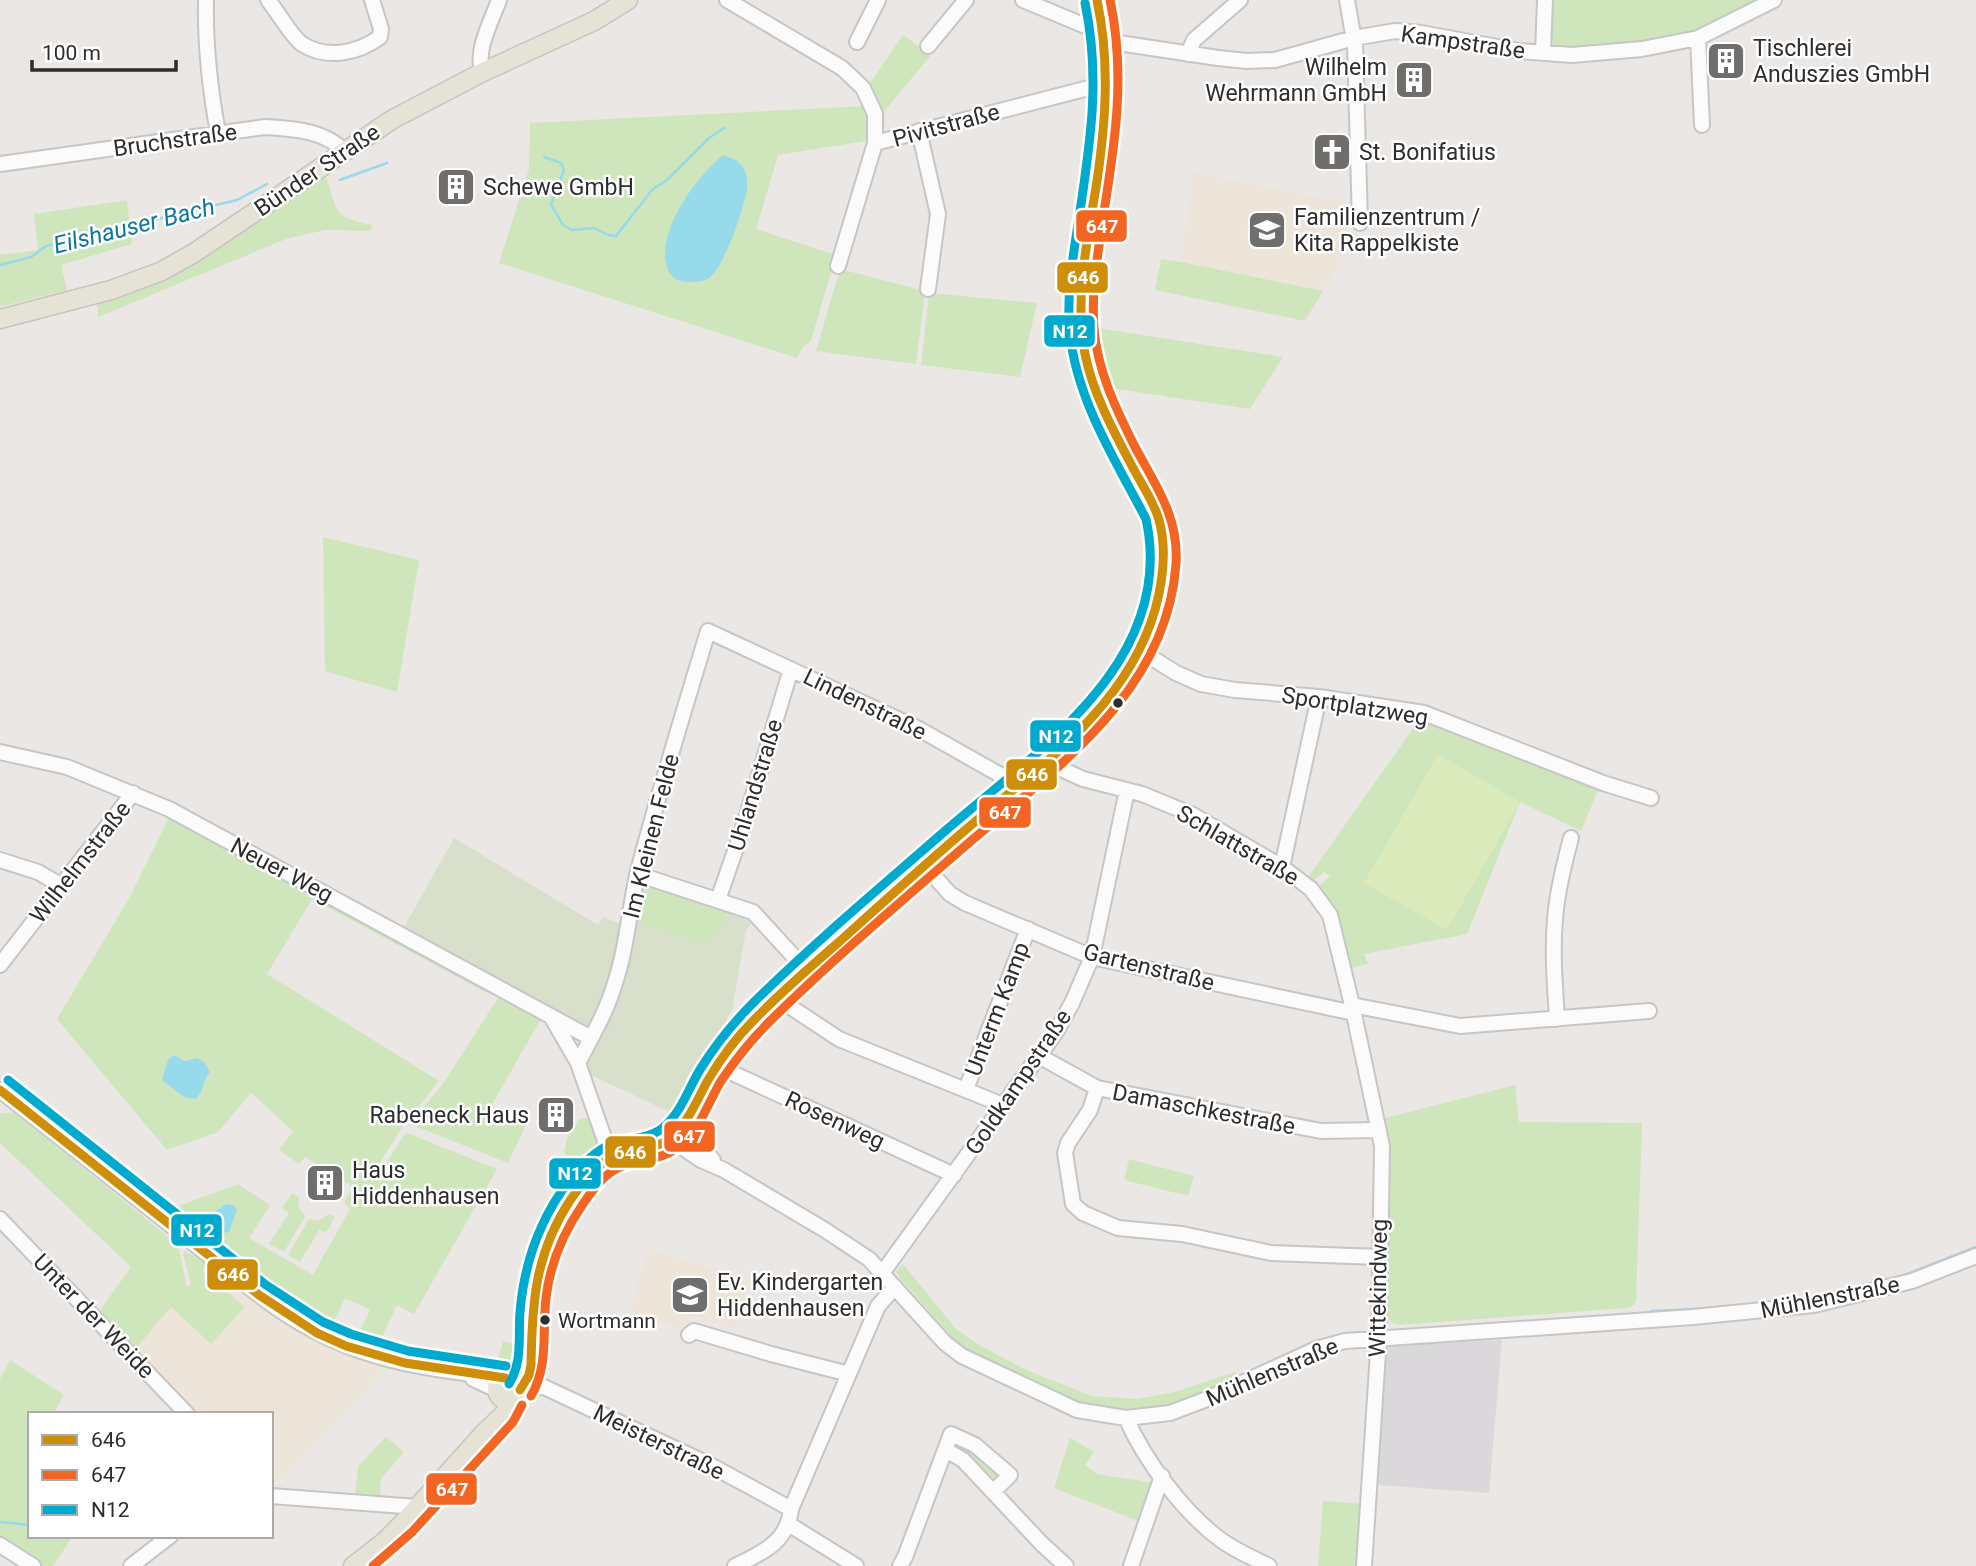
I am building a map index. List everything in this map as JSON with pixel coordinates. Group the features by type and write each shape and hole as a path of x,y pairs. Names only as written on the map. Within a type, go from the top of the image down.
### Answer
{"main road":[{"name":"Bünder Straße","path":"0,319 111,290 162,271 194,253 393,119 483,72 594,21 628,0"},
{"path":"353,1566 384,1542 417,1507 484,1433 499,1410 522,1370 531,1340 534,1283 547,1241 576,1193 600,1166 611,1158 675,1133 717,1066 745,1031 777,998 1076,733 1110,696 1138,649 1162,580 1164,534 1158,515 1096,389 1086,356 1081,317 1082,281 1108,83 1104,34 1097,0"}],"street":[{"path":"206,0 205,29 210,88 218,133"},
{"path":"268,0 301,43 320,51 346,53 366,47 380,37 381,29 372,0"},
{"path":"483,72 480,65 482,50 499,0"},
{"name":"Pivitstraße","path":"727,0 818,52 842,68 863,88 875,114 876,143 1108,83"},
{"path":"857,42 878,0"},
{"path":"928,46 966,0"},
{"name":"Kampstraße","path":"1023,0 1104,34 1188,54 1247,61 1275,60 1354,38 1395,31 1543,53 1572,55 1642,49 1698,38 1774,0"},
{"path":"1188,54 1194,40 1240,0"},
{"path":"1347,0 1354,38 1360,223"},
{"path":"1543,53 1545,0"},
{"path":"1698,38 1702,125"},
{"name":"Bruchstraße","path":"0,164 265,127 297,129 322,136 339,145 345,152"},
{"path":"919,131 938,214 928,289"},
{"path":"838,266 876,143"},
{"name":"Lindenstraße","path":"708,631 919,729 1018,785"},
{"name":"Im Kleinen Felde","path":"591,1038 614,987 637,874 708,631"},
{"name":"Sportplatzweg","path":"1138,649 1176,673 1200,684 1235,690 1319,697 1424,713 1603,783 1651,798"},
{"name":"Uhlandstraße","path":"718,900 745,822 791,669"},
{"path":"1282,867 1319,697"},
{"name":"Neuer Weg","path":"0,752 67,767 169,809 591,1038"},
{"name":"Schlattstraße","path":"1049,757 1059,768 1083,779 1127,790 1193,815 1282,867 1311,889 1331,915 1353,1009"},
{"name":"Goldkampstraße","path":"883,1272 1039,1056 1072,1003 1092,957 1127,790"},
{"name":"Wilhelmstraße","path":"0,965 133,793"},
{"path":"1557,1019 1555,918 1571,838"},
{"path":"0,860 38,872 62,886"},
{"name":"Gartenstraße","path":"925,865 950,894 965,903 1092,957 1353,1009"},
{"path":"637,874 753,912 807,971"},
{"name":"Unterm Kamp","path":"966,1089 1028,929"},
{"path":"777,998 839,1039 1003,1105"},
{"path":"1353,1009 1460,1026 1649,1011"},
{"name":"Wittekindweg","path":"1353,1009 1382,1146 1378,1337 1364,1566"},
{"path":"552,1017 578,1063 611,1158"},
{"path":"578,1063 591,1038"},
{"name":"Damaschkestraße","path":"1039,1056 1097,1088 1161,1102 1321,1131 1378,1130"},
{"name":"Rosenweg","path":"717,1066 954,1175"},
{"path":"1097,1088 1090,1110 1068,1143 1065,1153 1073,1204 1083,1213 1118,1228 1182,1234 1271,1253 1379,1257"},
{"name":"Meisterstraße","path":"0,1090 285,1315 353,1350 510,1389 544,1387 710,1465 791,1509"},
{"name":"Mühlenstraße","path":"675,1133 724,1170 869,1259 945,1343 962,1356 1065,1406 1126,1418 1170,1413 1316,1349 1345,1341 1693,1317 1814,1305 1912,1281 1976,1256"},
{"name":"Unter der Weide","path":"0,1219 185,1412"},
{"path":"735,1566 772,1545 790,1525 791,1509 878,1306 895,1287"},
{"path":"689,1335 694,1331 849,1374"},
{"path":"1126,1418 1132,1432 1194,1518 1223,1542 1269,1566"},
{"path":"900,1566 951,1434 975,1445 1010,1475 994,1491"},
{"path":"946,1450 963,1460 1066,1566"},
{"path":"1131,1566 1162,1476"},
{"path":"273,1496 417,1507"},
{"path":"790,1525 856,1566"},
{"path":"131,1566 167,1538"},
{"path":"0,1545 33,1566"}],"shaded area":[{"name":"Familienzentrum / Kita Rappelkiste","path":"1194,172 1348,204 1348,232 1359,234 1323,291 1181,263"},
{"name":"Ev. Kindergarten Hiddenhausen","path":"648,1249 750,1279 735,1329 691,1316 685,1331 630,1313"},
{"path":"207,1264 279,1319 309,1338 343,1353 385,1366 385,1371 273,1484 273,1412 195,1412 136,1348"},
{"path":"1502,1340 1489,1493 1377,1485 1384,1346"}],"green space":[{"path":"1552,0 1758,0 1713,24 1669,38 1556,48 1551,41"},
{"path":"903,35 931,55 882,114 868,86"},
{"path":"866,106 872,121 872,140 778,155 756,229 836,255 811,341 803,347 797,358 499,263 529,169 530,123"},
{"path":"326,176 338,211 350,219 372,225 370,231 325,230 286,239 98,317 97,301 202,257"},
{"path":"127,200 132,244 61,265 67,290 0,307 0,255 38,250 34,214"},
{"path":"1161,259 1323,291 1305,321 1155,290"},
{"path":"840,269 925,291 916,364 816,351"},
{"path":"929,293 1037,303 1020,377 921,365"},
{"path":"1091,327 1283,357 1250,409 1103,387 1095,358"},
{"path":"323,537 419,560 397,692 325,671"},
{"path":"1421,717 1599,788 1581,831 1520,802 1467,934 1364,954 1368,964 1351,968 1336,912 1318,887 1330,876 1324,872 1313,881 1309,876"},
{"path":"1438,754 1520,802 1447,930 1364,883"},
{"path":"169,817 491,988 487,993 312,899 267,974 439,1081 403,1126 372,1175 380,1179 385,1165 407,1133 497,1169 414,1314 397,1305 378,1346 339,1333 291,1308 168,1210 238,1184 270,1205 249,1238 313,1275 350,1209 344,1203 353,1187 338,1177 340,1172 327,1164 324,1169 305,1157 299,1164 279,1150 293,1131 251,1093 218,1132 167,1150 57,1019 131,895","holes":["174,1055 210,1072 202,1087 163,1080 168,1060","345,1298 370,1310 359,1333 334,1322"]},
{"path":"454,838 598,925 603,917 623,925 625,917 703,944 722,926 729,909 753,920 746,931 732,1010 676,1115 591,1075 586,1060 596,1037 403,929"},
{"path":"648,883 729,909 722,926 703,944 633,920 642,887"},
{"path":"501,993 542,1017 490,1108 525,1127 508,1163 410,1124 445,1081"},
{"path":"1515,1085 1519,1122 1642,1123 1636,1301 1633,1306 1626,1308 1400,1325 1391,1322 1387,1316 1389,1142 1385,1118"},
{"path":"0,1113 15,1113 178,1245 187,1287 191,1284 183,1254 185,1251 207,1264 202,1270 245,1307 211,1344 171,1307 136,1348 100,1310 131,1267 0,1143"},
{"path":"593,1118 601,1145 581,1167 574,1165 564,1152 567,1139 579,1119"},
{"path":"1129,1159 1194,1176 1188,1196 1124,1180"},
{"path":"292,1193 299,1197 298,1207 305,1216 284,1252 269,1244 289,1213 282,1208"},
{"path":"329,1214 335,1217 326,1233 319,1230 300,1262 288,1255 309,1219 318,1221"},
{"path":"903,1264 956,1329 979,1345 1026,1370 1092,1396 1137,1399 1174,1392 1235,1372 1237,1378 1172,1404 1145,1409 1118,1409 1065,1396 1039,1386 965,1348 900,1278 896,1272"},
{"path":"503,1341 522,1346 519,1358 512,1368 495,1370"},
{"path":"10,1360 64,1395 54,1412 28,1412 28,1538 72,1538 53,1566 41,1566 0,1541 0,1379"},
{"path":"386,1437 404,1452 381,1479 380,1497 355,1496 358,1466"},
{"path":"1070,1438 1094,1452 1085,1465 1097,1474 1155,1483 1141,1522 1054,1488"},
{"path":"958,1441 1002,1474 991,1480 952,1446"},
{"path":"1323,1501 1364,1504 1360,1566 1318,1566"}],"water":[{"path":"723,155 740,163 747,176 747,190 737,223 715,272 704,280 680,281 670,273 665,260 671,226 689,193"},
{"path":"174,1055 185,1061 197,1058 204,1062 210,1072 196,1099 184,1097 162,1080 168,1060"},
{"path":"226,1204 233,1205 237,1210 229,1232 208,1229 212,1214"}],"waterway":[{"name":"Eilshauser Bach","path":"544,157 561,163 564,170 551,204 563,225 572,230 594,228 616,236 652,190 668,179 709,138 724,128"},
{"name":"Eilshauser Bach","path":"340,180 387,163"},
{"name":"Eilshauser Bach","path":"0,265 31,257 46,246 237,200 267,184"},
{"path":"1879,1282 1902,1276 1976,1247"},
{"path":"1801,1299 1842,1291"},
{"path":"1651,1311 1718,1308"},
{"path":"0,1522 28,1525"}],"transit line":[{"name":"646","path":"520,1390 529,1375 531,1365 535,1299 543,1259 559,1219 586,1179 612,1158 657,1145 673,1136 688,1116 718,1064 747,1028 806,971 1076,734 1101,707 1123,677 1141,645 1155,610 1160,588 1163,554 1159,520 1099,398 1085,354 1082,333 1084,268 1104,113 1104,45 1097,0"},
{"name":"647","path":"531,1396 543,1361 546,1298 554,1261 569,1226 594,1189 618,1168 666,1154 688,1139 726,1073 762,1029 865,933 1068,758 1100,725 1128,690 1152,652 1168,610 1176,564 1174,531 1158,489 1108,389 1094,328 1093,300 1117,109 1117,55 1110,0"},
{"name":"N12","path":"509,1384 518,1358 522,1294 529,1260 549,1211 574,1175 605,1147 647,1136 665,1126 681,1106 713,1050 754,1002 848,915 1057,735 1092,698 1120,659 1141,616 1150,570 1146,519 1089,407 1074,359 1070,334 1071,276 1092,111 1092,58 1085,3"},
{"name":"N12","path":"8,1080 266,1285 323,1322 351,1334 408,1351 506,1366"},
{"name":"646","path":"0,1090 259,1295 317,1333 346,1346 405,1363 505,1378"},
{"name":"647","path":"373,1566 412,1532 513,1422 522,1405"}],"place":[{"name":"Tischlerei Anduszies GmbH","path":"1726,61"},
{"name":"Wilhelm Wehrmann GmbH","path":"1414,80"},
{"name":"St. Bonifatius","path":"1332,152"},
{"name":"Schewe GmbH","path":"456,187"},
{"name":"Familienzentrum / Kita Rappelkiste","path":"1267,230"},
{"name":"Rabeneck Haus","path":"556,1115"},
{"name":"Haus Hiddenhausen","path":"325,1183"},
{"name":"Ev. Kindergarten Hiddenhausen","path":"690,1295"},
{"name":"Wortmann","path":"545,1320"}]}
